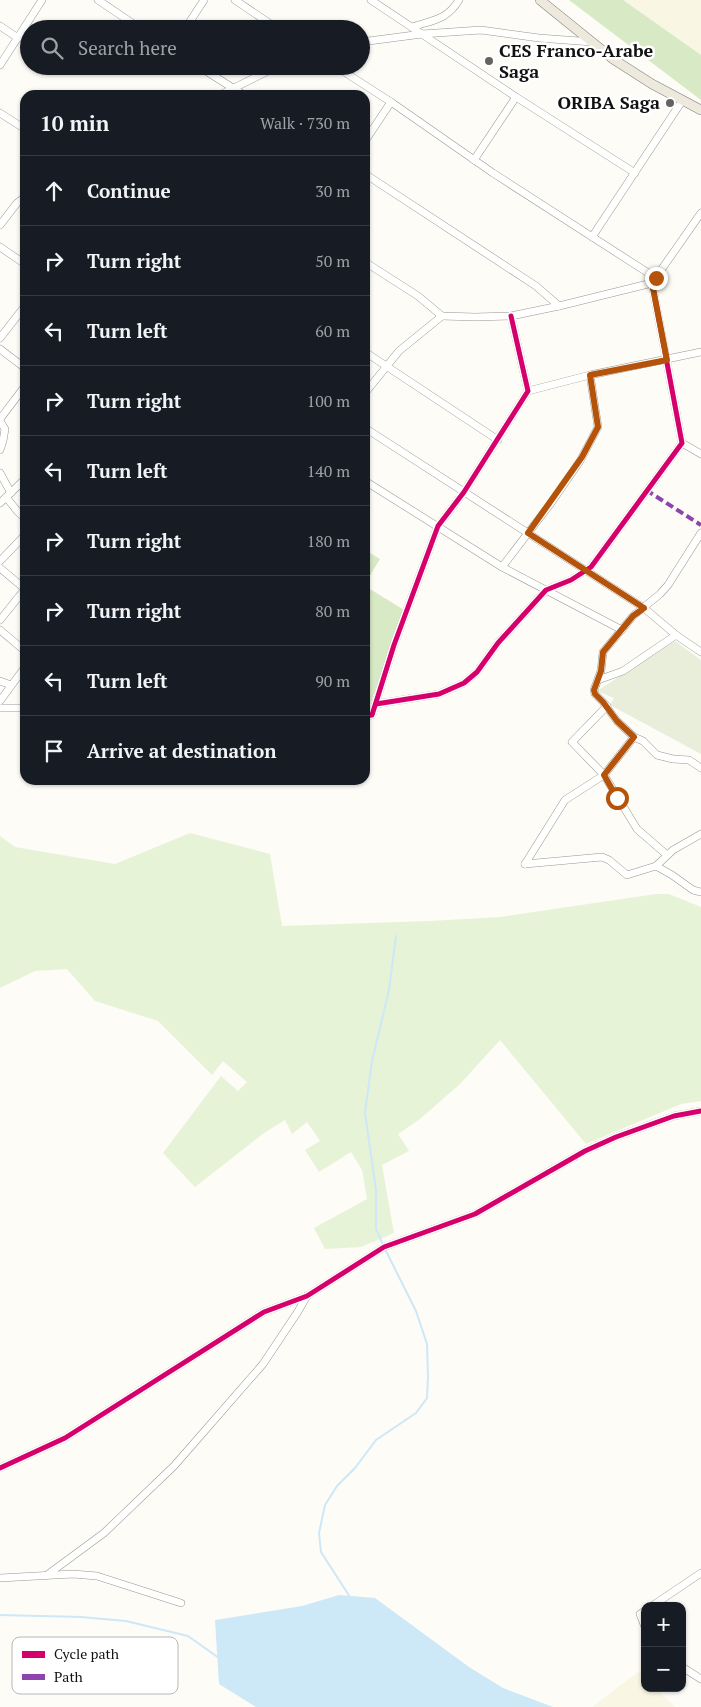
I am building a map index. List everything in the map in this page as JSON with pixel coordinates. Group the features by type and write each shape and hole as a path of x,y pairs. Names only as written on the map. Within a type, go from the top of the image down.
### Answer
{"main road":[{"path":"540,0 624,66 682,101 701,110"}],"street":[{"path":"29,20 42,0"},
{"path":"98,0 128,20"},
{"path":"190,20 204,0"},
{"path":"236,0 265,20"},
{"path":"371,0 634,173"},
{"path":"412,28 445,17 453,10 459,0"},
{"path":"0,26 18,38"},
{"path":"370,41 422,34 481,30 539,38 593,42"},
{"path":"0,65 20,35"},
{"path":"212,75 236,90"},
{"path":"229,90 260,75"},
{"path":"349,75 654,280 682,443 587,571 546,590 508,632 477,672 464,683 438,694 376,704"},
{"path":"474,160 516,97"},
{"path":"592,237 682,101"},
{"path":"370,134 391,102"},
{"path":"0,113 20,126"},
{"path":"370,177 536,286 559,306"},
{"path":"0,225 20,201"},
{"path":"370,265 418,296 442,316 474,318 511,316 559,306 654,280 701,213"},
{"path":"0,248 20,261"},
{"path":"0,338 20,312"},
{"path":"370,387 404,346 442,316"},
{"path":"511,316 528,391"},
{"path":"0,349 20,364"},
{"path":"370,715 372,715 376,704 394,645 438,526 464,492 528,391 590,375 701,352"},
{"path":"370,355 498,440"},
{"path":"502,567 582,457 598,427 590,375"},
{"path":"0,450 5,429 0,420 20,393"},
{"path":"370,431 644,608 676,635 701,652"},
{"path":"682,443 701,454"},
{"path":"0,473 9,495 20,514"},
{"path":"370,484 502,567 622,630"},
{"path":"0,504 20,485"},
{"path":"701,533 668,585 633,616 603,652 598,680 594,690 595,694 607,706 617,721 634,737 643,741 657,755 689,760 701,768"},
{"path":"0,561 20,539"},
{"path":"0,568 20,585"},
{"path":"0,620 20,595"},
{"path":"0,630 20,647"},
{"path":"598,680 623,671 676,635"},
{"path":"0,701 20,673"},
{"path":"0,681 11,685"},
{"path":"607,706 572,742 604,775 637,829 667,855"},
{"path":"0,708 20,708"},
{"path":"634,737 604,775 565,800 525,864 602,856 610,860 627,875 656,866 683,843 701,834"},
{"path":"656,866 693,890 701,892"},
{"path":"0,1468 65,1438 264,1312 307,1296 384,1247 476,1214 585,1151 616,1137 674,1116 701,1111"},
{"path":"47,1575 104,1533 174,1466 263,1364 307,1296"},
{"path":"658,1602 701,1573"},
{"path":"0,1578 73,1574 97,1576 180,1603"},
{"path":"686,1670 701,1679"}],"shaded area":[{"path":"617,0 701,0 701,57"},
{"path":"638,1672 641,1675 641,1692 659,1692 675,1707 592,1707"}],"green space":[{"path":"569,0 623,0 701,55 701,100"},
{"path":"370,553 380,559 370,576"},
{"path":"370,589 404,610 370,705"},
{"path":"675,641 701,660 701,754 610,705 614,698 597,691"},
{"path":"190,833 270,854 282,926 500,917 656,894 669,894 701,907 701,1101 681,1104 586,1144 500,1040 460,1084 420,1119 398,1134 409,1151 382,1165 394,1233 361,1247 325,1249 314,1228 367,1199 362,1170 351,1152 319,1172 305,1150 320,1141 307,1122 292,1134 285,1120 264,1133 195,1187 163,1153 221,1076 238,1091 247,1082 223,1061 212,1075 158,1021 95,1001 67,969 35,971 0,988 0,836 15,847 115,864"}],"water":[{"path":"339,1595 375,1598 469,1667 503,1688 553,1707 256,1707 219,1684 215,1620 302,1606"}],"waterway":[{"path":"350,1597 321,1552 319,1533 325,1505 337,1486 355,1468 376,1440 416,1413 427,1398 427,1344 416,1311 376,1229 376,1190 365,1113 372,1061 389,990 396,936"},
{"path":"0,1615 81,1617 126,1621 188,1636 219,1658"}],"marked path":[{"path":"646,490 701,525"}],"cycle path":[{"path":"376,704 439,694 464,683 477,672 498,643 546,590 571,580 591,567 682,443 652,283"},
{"path":"370,715 372,715 394,645 438,526 464,492 528,391 511,316"},
{"path":"0,1468 65,1438 264,1312 307,1296 384,1247 475,1214 585,1151 616,1137 674,1116 701,1111"}],"place":[{"name":"CES Franco-Arabe Saga","path":"489,61"},
{"name":"ORIBA Saga","path":"670,103"}],"route":[{"path":"617,798 604,775 634,737 617,721 595,694 594,690 601,671 603,652 633,616 644,608 528,533 582,457 598,427 590,375 667,360 652,283 656,278"}]}
